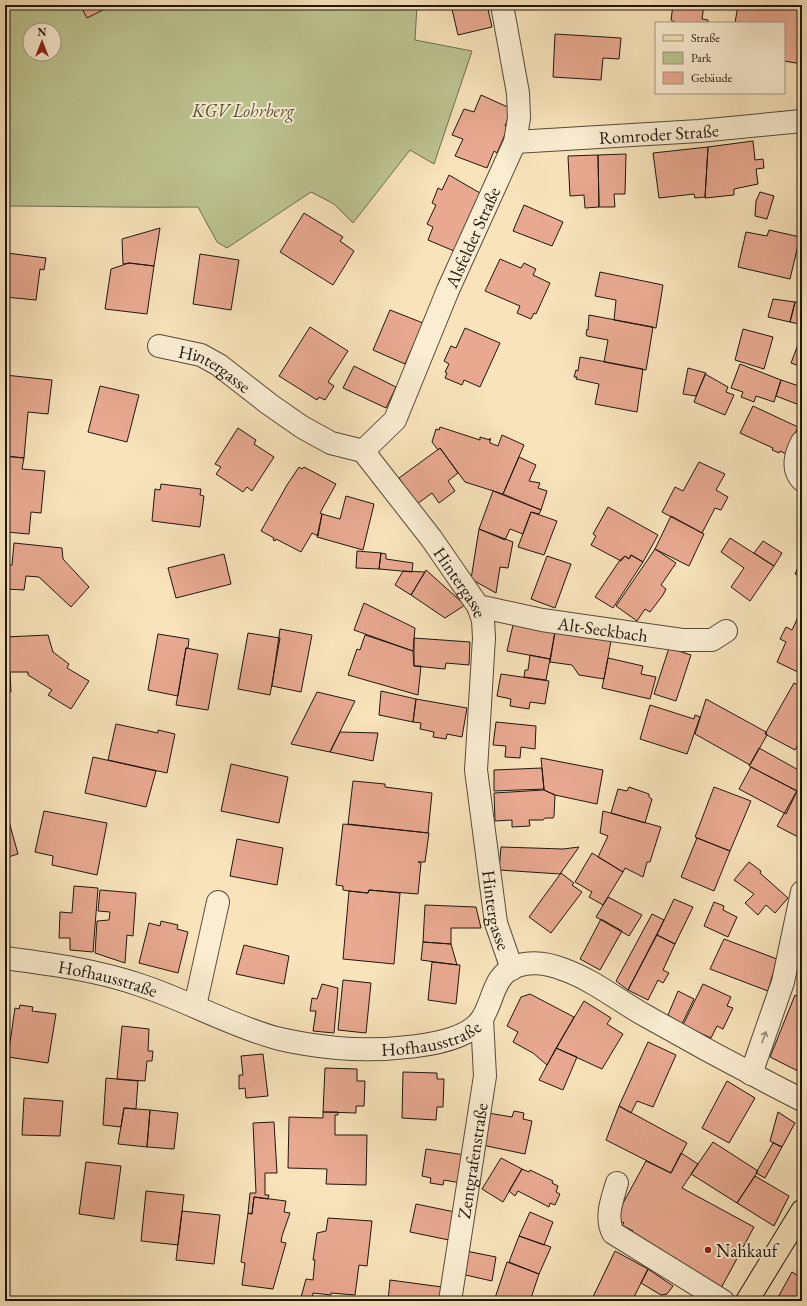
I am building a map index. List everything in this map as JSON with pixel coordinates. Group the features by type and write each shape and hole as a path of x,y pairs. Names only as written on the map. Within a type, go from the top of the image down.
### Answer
{"main road":[{"path":"747,1301 802,1211"}],"street":[{"name":"Alsfelder Straße","path":"363,451 395,420 448,290 515,142 519,118 518,93 502,5"},
{"name":"Romroder Straße","path":"515,142 699,131 802,121"},
{"name":"Hintergasse","path":"159,346 200,355 219,365 269,404 302,427 331,443 363,451 431,538 478,606 483,620 484,638 476,770 496,923 512,969"},
{"path":"802,442 796,453 796,466 802,480"},
{"name":"Alt-Seckbach","path":"478,606 542,620 682,640 712,640 726,631"},
{"path":"751,1074 783,982 802,892"},
{"path":"195,1006 218,902"},
{"name":"Hofhausstraße","path":"5,958 113,976 276,1038 336,1048 367,1050 395,1049 431,1043 465,1032 482,1019 497,983 512,969 528,964 542,964 567,971 693,1043 802,1100"},
{"name":"Zentgrafenstraße","path":"450,1301 485,1076 482,1019"},
{"path":"617,1183 610,1209 608,1224 613,1233 723,1301"}],"green space":[{"name":"KGV Lohrberg","path":"5,5 417,5 415,40 472,51 434,164 410,150 353,223 334,204 311,192 227,248 217,242 198,207 5,206"}],"building":[{"path":"80,5 113,5 87,18"},
{"path":"451,5 487,5 492,27 458,35"},
{"path":"673,5 704,5 702,19 708,20 708,22 674,22 671,20"},
{"path":"738,5 802,5 802,64 785,61 785,22 735,22"},
{"path":"555,34 621,38 619,59 603,58 601,80 553,77"},
{"path":"481,95 512,109 505,126 508,127 497,153 494,151 487,168 455,156 463,139 452,135 464,109 474,112"},
{"path":"753,141 755,160 763,159 764,168 756,169 758,184 734,189 734,195 705,198 708,147"},
{"path":"799,142 802,142 802,187"},
{"path":"708,147 705,197 695,198 694,194 659,198 653,153"},
{"path":"626,154 625,194 614,194 615,207 599,207 598,155"},
{"path":"598,155 599,207 585,208 584,195 570,196 568,156"},
{"path":"449,175 480,193 454,251 428,240 433,227 427,224 436,205 432,203 438,188 442,190"},
{"path":"760,192 774,196 767,219 755,216 756,201"},
{"path":"524,205 563,222 552,246 513,231"},
{"path":"304,213 343,237 340,241 354,251 333,285 280,252"},
{"path":"160,228 154,266 129,263 123,264 122,239"},
{"path":"769,230 800,237 790,279 738,267 746,232 767,236"},
{"path":"7,253 46,258 44,270 40,269 36,300 5,297"},
{"path":"200,254 239,260 231,310 193,304"},
{"path":"500,259 521,268 524,263 536,269 533,275 550,283 536,314 534,313 531,319 517,313 520,306 485,291"},
{"path":"129,263 154,266 147,314 105,309 111,269"},
{"path":"600,272 663,285 656,328 614,320 616,300 595,296"},
{"path":"773,299 795,302 790,322 768,317"},
{"path":"795,302 802,303 802,328 798,327 799,324 790,322"},
{"path":"390,310 423,323 405,364 373,350"},
{"path":"589,315 653,327 646,370 604,362 608,340 587,336"},
{"path":"310,327 348,351 328,382 334,386 325,400 319,397 317,400 279,376"},
{"path":"465,328 500,343 480,387 464,380 462,385 445,378 447,373 445,372 449,364 444,361 451,346 456,348"},
{"path":"743,329 773,337 764,369 735,360"},
{"path":"799,342 802,343 802,367 791,363"},
{"path":"580,357 643,369 637,412 595,404 599,384 576,379 577,377 574,377 576,370 578,371"},
{"path":"740,364 781,380 774,402 756,396 754,402 741,397 743,392 731,388"},
{"path":"354,366 396,387 386,408 343,388"},
{"path":"688,368 706,373 696,396 683,394"},
{"path":"705,374 728,387 726,392 734,395 725,415 694,402"},
{"path":"5,375 52,380 48,414 28,412 24,458 5,456"},
{"path":"781,380 802,387 802,406 776,396"},
{"path":"100,386 139,395 127,442 88,432"},
{"path":"753,406 798,427 786,454 780,451 779,453 772,450 773,448 740,433"},
{"path":"440,427 480,440 480,437 490,440 490,443 498,446 502,435 524,445 503,494 465,482 440,448 438,450 432,442 436,429 439,430"},
{"path":"238,428 256,440 254,444 274,457 252,491 247,487 243,492 216,474 221,467 215,464"},
{"path":"440,448 458,473 448,481 455,491 439,503 432,493 417,504 399,478"},
{"path":"5,456 24,458 22,469 45,471 41,513 31,512 29,534 6,532 5,541"},
{"path":"519,457 536,465 529,481 540,483 538,488 547,491 541,510 503,494"},
{"path":"699,462 725,474 716,490 728,497 721,510 715,508 702,533 662,512 675,487 683,491"},
{"path":"299,467 302,469 304,467 336,484 320,513 322,514 318,536 312,533 301,552 276,539 275,541 273,540 274,538 261,531"},
{"path":"161,484 201,489 200,495 204,496 200,527 152,521 155,489 160,490"},
{"path":"493,491 541,510 539,514 531,512 523,534 510,529 505,540 479,529"},
{"path":"346,496 374,504 363,550 317,537 322,514 340,519"},
{"path":"608,507 658,535 643,562 631,555 629,559 625,556 621,561 591,545 596,536 593,534"},
{"path":"531,512 557,521 544,555 518,547"},
{"path":"671,516 704,534 689,566 655,549"},
{"path":"479,529 513,542 508,568 500,567 496,593 471,579"},
{"path":"730,538 774,566 750,601 731,587 744,568 721,552"},
{"path":"763,541 782,553 774,566 754,553"},
{"path":"14,543 62,548 63,559 89,587 71,607 39,577 26,576 24,590 5,589 5,565 12,565"},
{"path":"655,549 676,563 661,585 666,589 663,595 650,612 645,609 637,621 616,606"},
{"path":"357,551 381,553 379,569 356,568"},
{"path":"381,553 386,554 386,559 413,563 412,572 379,569"},
{"path":"224,554 231,584 176,598 168,568"},
{"path":"631,555 643,562 613,608 595,597 620,560 625,556 629,559"},
{"path":"547,556 571,564 555,608 531,599"},
{"path":"802,559 802,577 795,574"},
{"path":"426,570 465,605 445,618 411,595"},
{"path":"403,571 425,572 411,595 395,585"},
{"path":"364,603 415,628 413,651 354,630"},
{"path":"799,615 802,617 802,674 777,662 786,642 780,639 786,627 792,630"},
{"path":"513,625 555,632 550,659 507,651"},
{"path":"280,629 312,635 301,692 272,686"},
{"path":"555,632 611,641 604,679 579,675 572,665 550,662"},
{"path":"248,633 280,638 270,695 238,689"},
{"path":"158,634 189,639 188,648 186,648 178,696 148,690"},
{"path":"48,635 53,652 69,664 67,668 89,681 71,709 48,695 52,690 28,675 28,672 10,672 11,692 5,692 5,637"},
{"path":"365,635 413,651 414,666 421,666 418,695 348,675 357,649 360,650"},
{"path":"414,638 470,642 469,665 446,663 445,669 414,666"},
{"path":"186,648 218,654 208,710 176,705"},
{"path":"669,648 691,655 676,701 654,694"},
{"path":"530,655 550,659 546,680 524,677 525,670 528,670"},
{"path":"608,658 643,666 641,674 656,677 650,699 602,688"},
{"path":"501,674 549,681 545,704 530,702 529,709 510,706 511,699 497,696"},
{"path":"794,683 802,687 802,738 795,750 765,734"},
{"path":"381,691 416,699 413,722 379,715"},
{"path":"317,692 355,701 330,752 291,744"},
{"path":"416,699 467,708 462,737 447,734 446,739 433,737 434,732 420,729 421,723 413,722"},
{"path":"706,699 766,732 767,735 750,765 695,734"},
{"path":"650,705 694,719 695,715 700,717 687,754 640,739"},
{"path":"496,722 536,726 535,749 521,747 520,758 505,757 506,746 493,745"},
{"path":"116,724 158,733 158,730 175,734 167,773 108,760"},
{"path":"340,732 378,733 373,761 330,752"},
{"path":"759,748 802,772 802,781 797,791 749,766"},
{"path":"93,757 156,771 146,807 85,793"},
{"path":"541,758 603,770 597,804 555,795 544,790"},
{"path":"231,764 288,777 279,823 221,811"},
{"path":"751,767 797,791 786,814 739,789"},
{"path":"542,768 544,789 494,791 494,770"},
{"path":"353,781 385,784 385,787 432,793 428,833 348,824"},
{"path":"629,787 649,794 649,797 652,799 645,823 611,813 618,789 627,791"},
{"path":"714,787 751,801 730,851 695,837"},
{"path":"798,789 802,792 802,839 777,826"},
{"path":"544,790 555,795 553,818 529,820 530,826 512,827 512,820 495,821 494,793"},
{"path":"5,807 18,854 5,858"},
{"path":"44,811 107,823 97,875 52,865 53,856 35,852"},
{"path":"603,811 661,827 650,862 647,862 643,877 625,868 623,872 598,857 608,836 600,833"},
{"path":"343,824 429,833 425,862 418,862 421,863 418,894 369,890 368,893 349,891 343,890 343,886 336,885"},
{"path":"697,838 730,851 714,891 681,877"},
{"path":"237,839 283,848 277,885 230,876"},
{"path":"501,847 563,849 579,847 560,874 499,870"},
{"path":"592,853 623,872 603,905 589,897 592,892 575,882"},
{"path":"749,862 761,871 760,873 788,898 775,913 766,905 758,915 745,903 754,894 734,880"},
{"path":"561,873 574,883 572,885 582,892 551,933 529,917"},
{"path":"74,886 98,888 93,952 70,950 70,938 59,938 60,912 72,913"},
{"path":"100,890 136,893 133,936 127,935 125,963 95,953 97,921 109,920 110,912 98,911"},
{"path":"369,890 400,893 394,964 343,959 349,891 368,893"},
{"path":"608,897 642,915 629,936 596,917"},
{"path":"674,899 693,907 675,944 657,935"},
{"path":"714,902 724,906 723,910 737,917 728,937 704,926"},
{"path":"425,905 476,907 481,928 451,928 451,944 423,942"},
{"path":"652,914 664,920 628,990 616,981"},
{"path":"601,919 622,931 600,970 580,959"},
{"path":"161,921 178,925 177,929 188,932 178,973 139,963 149,923 160,926"},
{"path":"657,935 675,944 663,970 669,973 663,983 658,980 648,1000 628,990"},
{"path":"724,939 777,959 768,991 710,969"},
{"path":"423,942 451,944 457,965 421,960"},
{"path":"244,945 289,956 284,984 236,974"},
{"path":"432,962 460,965 456,1004 428,1000"},
{"path":"343,980 371,983 366,1033 338,1030"},
{"path":"322,984 338,988 334,1033 313,1031 316,1011 310,1011 312,998 317,999"},
{"path":"703,984 731,997 727,1006 733,1008 723,1029 717,1026 711,1038 683,1025"},
{"path":"678,991 694,999 682,1024 668,1015"},
{"path":"530,994 574,1017 547,1065 533,1053 513,1042 518,1032 507,1026 521,997"},
{"path":"795,995 802,999 802,1073 770,1057"},
{"path":"584,1001 611,1018 607,1024 623,1034 602,1069 556,1048"},
{"path":"20,1005 33,1007 32,1011 56,1014 48,1063 8,1057 15,1008 19,1009"},
{"path":"122,1026 149,1029 148,1051 153,1051 152,1061 147,1061 145,1081 117,1079"},
{"path":"648,1042 676,1055 653,1107 637,1101 631,1113 619,1106"},
{"path":"556,1048 577,1057 563,1090 539,1080"},
{"path":"263,1054 268,1096 246,1098 245,1088 239,1089 239,1075 243,1075 241,1056"},
{"path":"325,1068 357,1069 357,1081 365,1081 364,1106 356,1106 356,1113 323,1112"},
{"path":"403,1072 437,1073 437,1079 444,1079 443,1107 437,1107 436,1120 402,1118"},
{"path":"106,1078 138,1081 136,1109 124,1108 121,1127 103,1125"},
{"path":"727,1081 755,1098 729,1143 702,1128"},
{"path":"24,1098 63,1101 60,1136 22,1135"},
{"path":"619,1106 687,1143 671,1173 606,1140"},
{"path":"124,1108 150,1110 147,1147 118,1144"},
{"path":"150,1110 178,1113 174,1149 147,1147"},
{"path":"514,1111 524,1113 523,1119 532,1121 525,1154 482,1145 488,1113 512,1117"},
{"path":"323,1112 338,1112 338,1115 335,1115 335,1135 367,1135 366,1185 326,1184 327,1169 288,1168 289,1117 323,1118"},
{"path":"778,1112 795,1123 782,1147 770,1141"},
{"path":"274,1122 277,1173 265,1173 265,1195 269,1195 268,1199 254,1197 252,1214 248,1213 250,1193 256,1193 253,1123"},
{"path":"713,1142 758,1171 737,1203 691,1174"},
{"path":"773,1143 782,1147 765,1178 756,1173"},
{"path":"426,1149 465,1155 461,1183 444,1180 443,1185 430,1183 431,1178 422,1176"},
{"path":"681,1153 698,1164 682,1188 754,1227 720,1290 629,1240 633,1231 622,1225 624,1223 615,1218 646,1161 671,1173"},
{"path":"501,1158 522,1169 503,1202 482,1189"},
{"path":"86,1162 121,1166 114,1219 79,1214"},
{"path":"522,1169 529,1172 530,1170 553,1181 552,1183 558,1186 556,1192 560,1194 555,1205 550,1203 549,1207 518,1191 515,1196 509,1191"},
{"path":"755,1176 789,1196 774,1226 737,1203"},
{"path":"146,1191 184,1195 178,1245 141,1241"},
{"path":"254,1197 286,1201 284,1212 290,1213 282,1236 281,1242 286,1243 273,1289 242,1285 245,1263 241,1262 248,1213 252,1214"},
{"path":"416,1204 455,1212 449,1240 410,1232"},
{"path":"182,1211 220,1215 214,1264 176,1260"},
{"path":"530,1212 553,1222 544,1245 519,1236"},
{"path":"328,1218 372,1221 367,1266 359,1265 355,1295 313,1293 312,1301 300,1301 306,1279 313,1280 315,1260 313,1260 317,1233 326,1231"},
{"path":"519,1236 551,1247 539,1274 509,1262"},
{"path":"466,1251 496,1257 492,1281 461,1274"},
{"path":"615,1251 648,1269 632,1301 591,1301"},
{"path":"507,1262 539,1274 530,1301 494,1301"},
{"path":"648,1269 673,1286 667,1294 661,1295 641,1283"},
{"path":"792,1272 802,1278 802,1301 776,1301"},
{"path":"390,1280 442,1287 441,1301 388,1301"}],"place":[{"name":"Nahkauf","path":"708,1250"}]}
